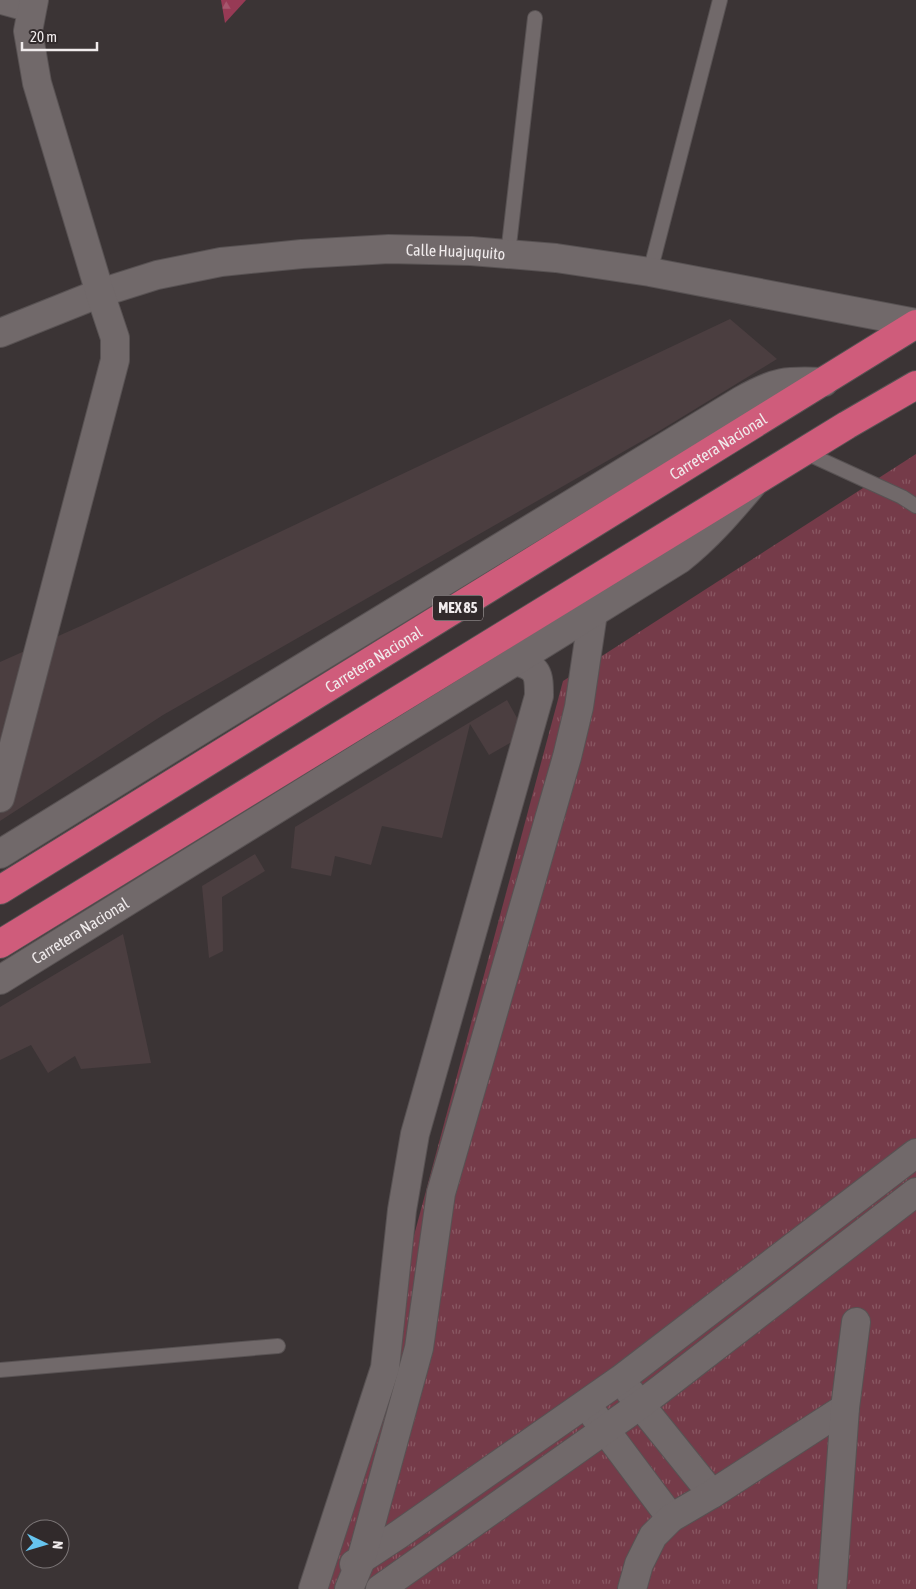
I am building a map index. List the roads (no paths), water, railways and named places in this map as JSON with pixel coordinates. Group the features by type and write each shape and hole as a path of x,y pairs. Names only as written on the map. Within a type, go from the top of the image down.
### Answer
{"highway":[{"name":"Carretera Nacional","path":"0,890 916,324"},
{"name":"Carretera Nacional","path":"0,944 754,482 916,385"}],"street":[{"path":"0,798 115,360 115,338 37,83 28,31 32,4 2,0"},
{"name":"Calle Huajuquito","path":"0,333 100,292 157,275 221,262 302,254 389,249 471,250 556,258 650,272 916,324"},
{"name":"Carretera Nacional","path":"0,854 742,400 778,382 798,380 824,382"},
{"name":"Carretera Nacional","path":"0,980 680,560 723,520 754,482"},
{"path":"349,1589 361,1560 419,1348 441,1193 567,757 579,707 593,613"},
{"path":"314,1587 384,1368 402,1210 416,1134 539,696 539,677 529,665 516,661"},
{"path":"314,1587 361,1560 621,1379 916,1153"},
{"path":"380,1589 640,1405 916,1192"},
{"path":"832,1589 845,1408 856,1322"},
{"path":"621,1379 712,1494"},
{"path":"586,1403 671,1518"},
{"path":"632,1589 639,1564 653,1536 671,1518 712,1494 845,1408"}],"lane":[{"path":"650,272 720,0"},
{"path":"508,254 535,18"},
{"path":"804,452 902,497 916,506"},
{"path":"0,1370 278,1346"}]}
